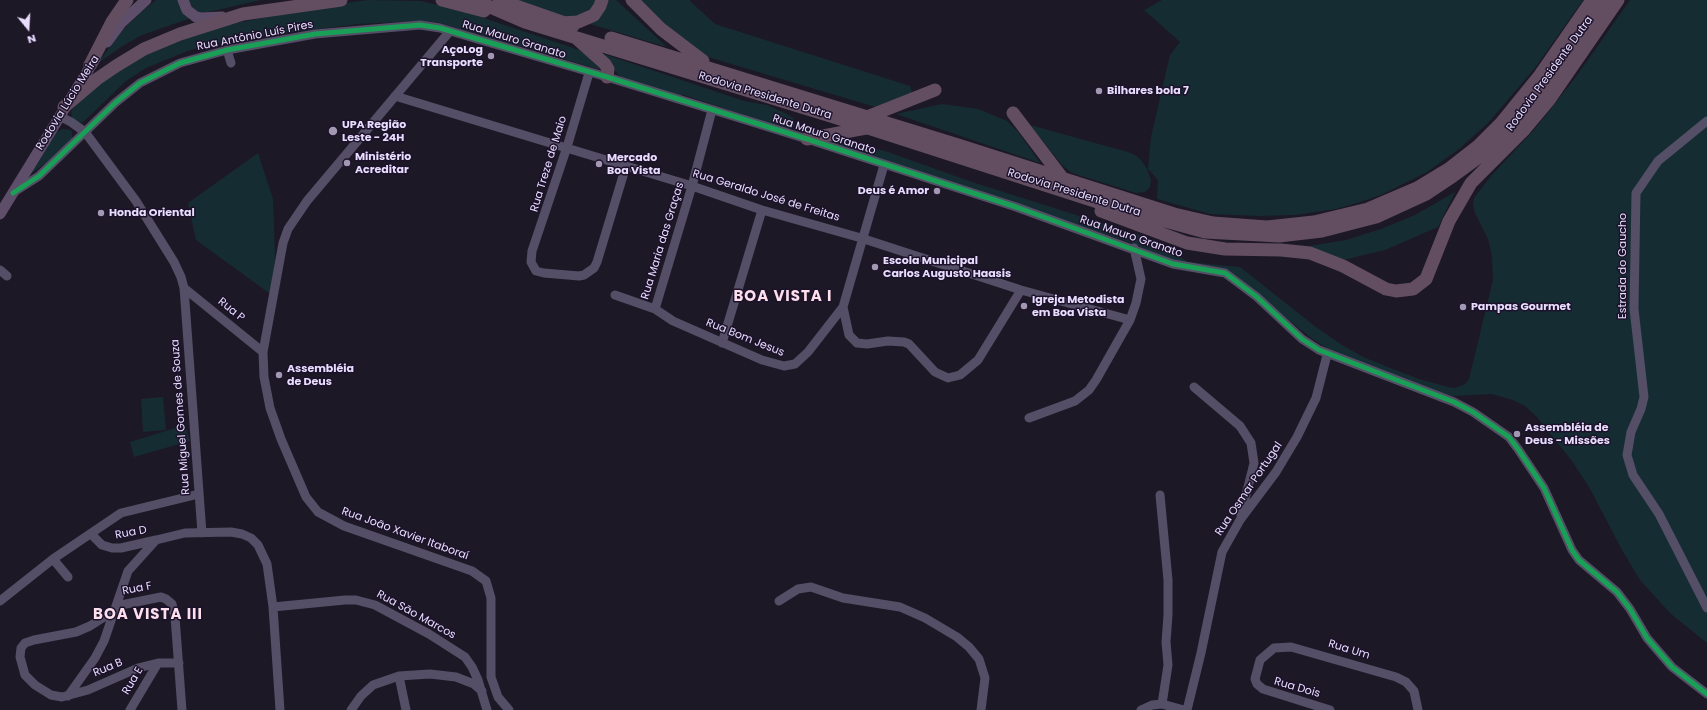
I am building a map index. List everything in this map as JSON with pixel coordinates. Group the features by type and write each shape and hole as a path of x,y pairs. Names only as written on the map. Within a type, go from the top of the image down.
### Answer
{"highway":[{"path":"90,65 112,22 127,0"},
{"path":"62,112 97,79 144,49 180,34 243,14 341,0"},
{"path":"442,0 525,22"},
{"name":"Rodovia Presidente Dutra","path":"474,0 525,22 1063,179 1174,214 1231,225 1267,227 1331,219 1368,209 1402,196 1435,178 1477,148 1501,123 1527,92 1592,0"},
{"name":"Rodovia Presidente Dutra","path":"499,0 561,23 718,70 996,168 1107,205 1206,232 1279,236 1322,231 1358,223 1406,204 1441,185 1475,161 1505,134 1531,103 1604,0"},
{"path":"561,23 578,22 586,19 598,10 602,0"},
{"path":"632,0 661,29 693,54 718,70"},
{"path":"996,168 1186,243 1225,249 1281,250 1310,253 1343,266 1386,289 1396,291 1413,289 1426,279 1446,227 1471,183 1523,131 1550,100 1618,0"},
{"path":"573,36 605,64 608,69 607,77"},
{"path":"807,139 867,122 935,90"},
{"path":"1013,113 1063,179"}],"main road":[{"name":"Rodovia Lúcio Meira","path":"0,214 90,65 121,23 146,0"},
{"path":"183,0 187,10 201,18 243,14"}],"street":[{"name":"Rua Antônio Luís Pires","path":"13,193 38,176 115,103 153,76 180,63 228,50 316,34 389,26 425,25 450,31"},
{"name":"Rua Mauro Granato","path":"450,31 589,73 607,77 807,139 1016,207 1187,268 1228,275 1257,297 1311,346 1328,355 1454,402 1483,418 1509,437 1544,488 1572,550 1579,560 1617,592 1630,609 1647,638 1672,667 1707,694"},
{"name":"Rua João Xavier Itaboraí","path":"450,31 307,201 288,229 283,243 263,352 265,387 270,408 281,439 310,503 318,512 338,524 464,568 483,578 488,586 491,598 490,672 484,691"},
{"path":"228,50 231,63"},
{"name":"Rua Treze de Maio","path":"589,73 567,147 532,251 531,262 536,270 544,273 579,276 590,272 597,262 626,166"},
{"name":"Rua Geraldo José de Freitas","path":"395,96 567,147 692,186 762,210 861,238 1021,290 1130,320"},
{"name":"Rua Maria das Graças","path":"655,309 692,186 712,110"},
{"name":"Rua Miguel Gomes de Souza","path":"62,112 84,132 136,200 174,262 184,288 202,532"},
{"name":"Estrada do Gaucho","path":"1707,121 1658,161 1636,193 1634,309 1644,397 1641,410 1631,432 1627,455 1634,476 1659,514 1707,608"},
{"name":"Rua Bom Jesus","path":"615,295 655,309 673,320 762,360 784,366 790,366 800,361 843,307 861,238 884,165"},
{"path":"722,343 762,210"},
{"path":"1029,418 1071,403 1084,396 1096,380 1130,320 1141,280 1134,248"},
{"path":"0,270 7,276"},
{"name":"Rua P","path":"184,288 263,352"},
{"path":"843,307 849,335 857,343 867,344 888,341 904,342 909,344 935,372 948,378 960,375 978,360 1021,290"},
{"name":"Rua Osmar Portugal","path":"1187,710 1201,653 1220,557 1240,520 1274,476 1297,437 1316,398 1328,355"},
{"path":"1194,387 1240,426 1251,443 1254,456 1253,470 1240,520"},
{"path":"0,601 53,559 121,513 136,508 199,494"},
{"path":"1160,495 1168,580 1166,642 1168,664 1162,704"},
{"path":"202,532 242,534 251,538 258,545 267,564 273,608 280,710"},
{"name":"Rua D","path":"91,534 102,545 112,548 156,540 176,534 202,532"},
{"name":"Rua B","path":"63,696 78,682 95,658 108,634 128,571 156,540"},
{"path":"53,559 68,577"},
{"path":"779,601 798,589 811,587 843,598 900,607 924,618 956,637 969,647 979,658 985,678 981,710"},
{"name":"Rua F","path":"115,608 161,597 170,601 174,609 179,663"},
{"name":"Rua São Marcos","path":"273,608 345,600 366,602 429,634 464,657 474,671 484,691"},
{"path":"63,696 51,695 35,685 24,675 20,664 21,648 25,644 34,640 81,630 115,608"},
{"name":"Rua Um","path":"1258,663 1268,651 1277,647 1297,648 1316,653 1401,679 1414,691 1418,710"},
{"name":"Rua B","path":"63,696 93,687 138,668 158,663"},
{"name":"Rua E","path":"130,710 158,663 179,663"},
{"path":"179,663 182,710"},
{"name":"Rua Dois","path":"1258,663 1256,681 1265,691 1330,710"},
{"path":"474,671 490,672 498,697 509,710"},
{"path":"465,680 471,676 474,671"},
{"path":"474,671 491,710"},
{"path":"351,710 361,696 373,685 399,676 430,674 465,680 474,684 509,710"},
{"path":"399,676 406,710"},
{"path":"78,682 78,686 81,689 93,687"},
{"path":"484,691 487,710"},
{"path":"1141,710 1152,705 1162,704 1184,710"}],"shaded area":[{"path":"156,0 178,0 191,18 142,35 121,47 97,64 121,32 140,13"},
{"path":"187,0 261,0 204,13 196,11"},
{"path":"368,0 421,1 469,13 579,50 601,70 440,23 419,21 359,24 246,38 190,50 146,68 126,81 82,123 72,119 71,111 76,105 125,63 212,28 316,7"},
{"path":"515,0 600,0 596,7 573,21"},
{"path":"609,0 616,0 667,47 587,23 605,9"},
{"path":"637,0 689,0 715,24 910,86 912,91 911,93 877,107 708,57 700,54"},
{"path":"1162,0 1583,0 1535,68 1488,123 1459,149 1427,172 1381,195 1336,209 1295,215 1258,216 1210,214 1157,199 1158,180 1148,169 1151,137 1170,55 1180,42 1144,10"},
{"path":"1630,0 1707,0 1707,643 1671,614 1640,580 1622,550 1589,487 1572,461 1536,416 1525,406 1513,400 1492,394 1453,396 1433,391 1328,349 1311,338 1233,275 1165,259 1132,243 828,143 840,142 862,145 888,152 969,181 1155,240 1188,262 1240,267 1316,327 1363,357 1419,379 1455,388 1465,384 1469,379 1493,280 1492,256 1488,239 1475,213 1473,205 1474,198 1491,176 1533,131 1553,106 1578,74"},
{"path":"595,51 744,101 767,105 793,118 795,126 788,130 684,95 674,95 622,78"},
{"path":"942,104 978,109 1007,121 1019,133 1040,163 896,114"},
{"path":"1030,125 1135,155 1141,160 1147,169 1151,180 1150,187 1145,192 1136,193 1072,173 1062,165"},
{"path":"63,129 71,130 72,139 50,160 29,175 55,133"},
{"path":"258,153 273,199 275,256 273,296 196,240 188,203"},
{"path":"1455,192 1438,227 1385,250 1343,260 1309,246 1346,240 1381,229 1415,215"},
{"path":"163,397 166,430 143,432 141,399"},
{"path":"185,425 190,441 134,457 130,442"}],"cycle path":[{"path":"13,193 39,176 115,103 140,83 180,63 227,50 315,34 420,25 440,28 607,77 807,139 1016,207 1173,264 1225,273 1257,297 1302,339 1319,350 1454,402 1473,412 1509,437 1518,449 1544,488 1572,550 1579,560 1617,592 1630,609 1647,638 1672,667 1707,694"}],"place":[{"name":"AçoLog Transporte","path":"491,56"},
{"name":"Bilhares bola 7","path":"1099,91"},
{"name":"UPA Região Leste - 24H","path":"333,131"},
{"name":"Ministério Acreditar","path":"347,163"},
{"name":"Mercado Boa Vista","path":"599,164"},
{"name":"Deus é Amor","path":"937,191"},
{"name":"Honda Oriental","path":"101,213"},
{"name":"Escola Municipal Carlos Augusto Haasis","path":"875,267"},
{"name":"Igreja Metodista em Boa Vista","path":"1024,306"},
{"name":"Pampas Gourmet","path":"1463,307"},
{"name":"Assembléia de Deus","path":"279,375"},
{"name":"Assembléia de Deus - Missões","path":"1517,434"}],"district":[{"name":"BOA VISTA I","path":"783,297"},
{"name":"BOA VISTA III","path":"148,615"}]}
